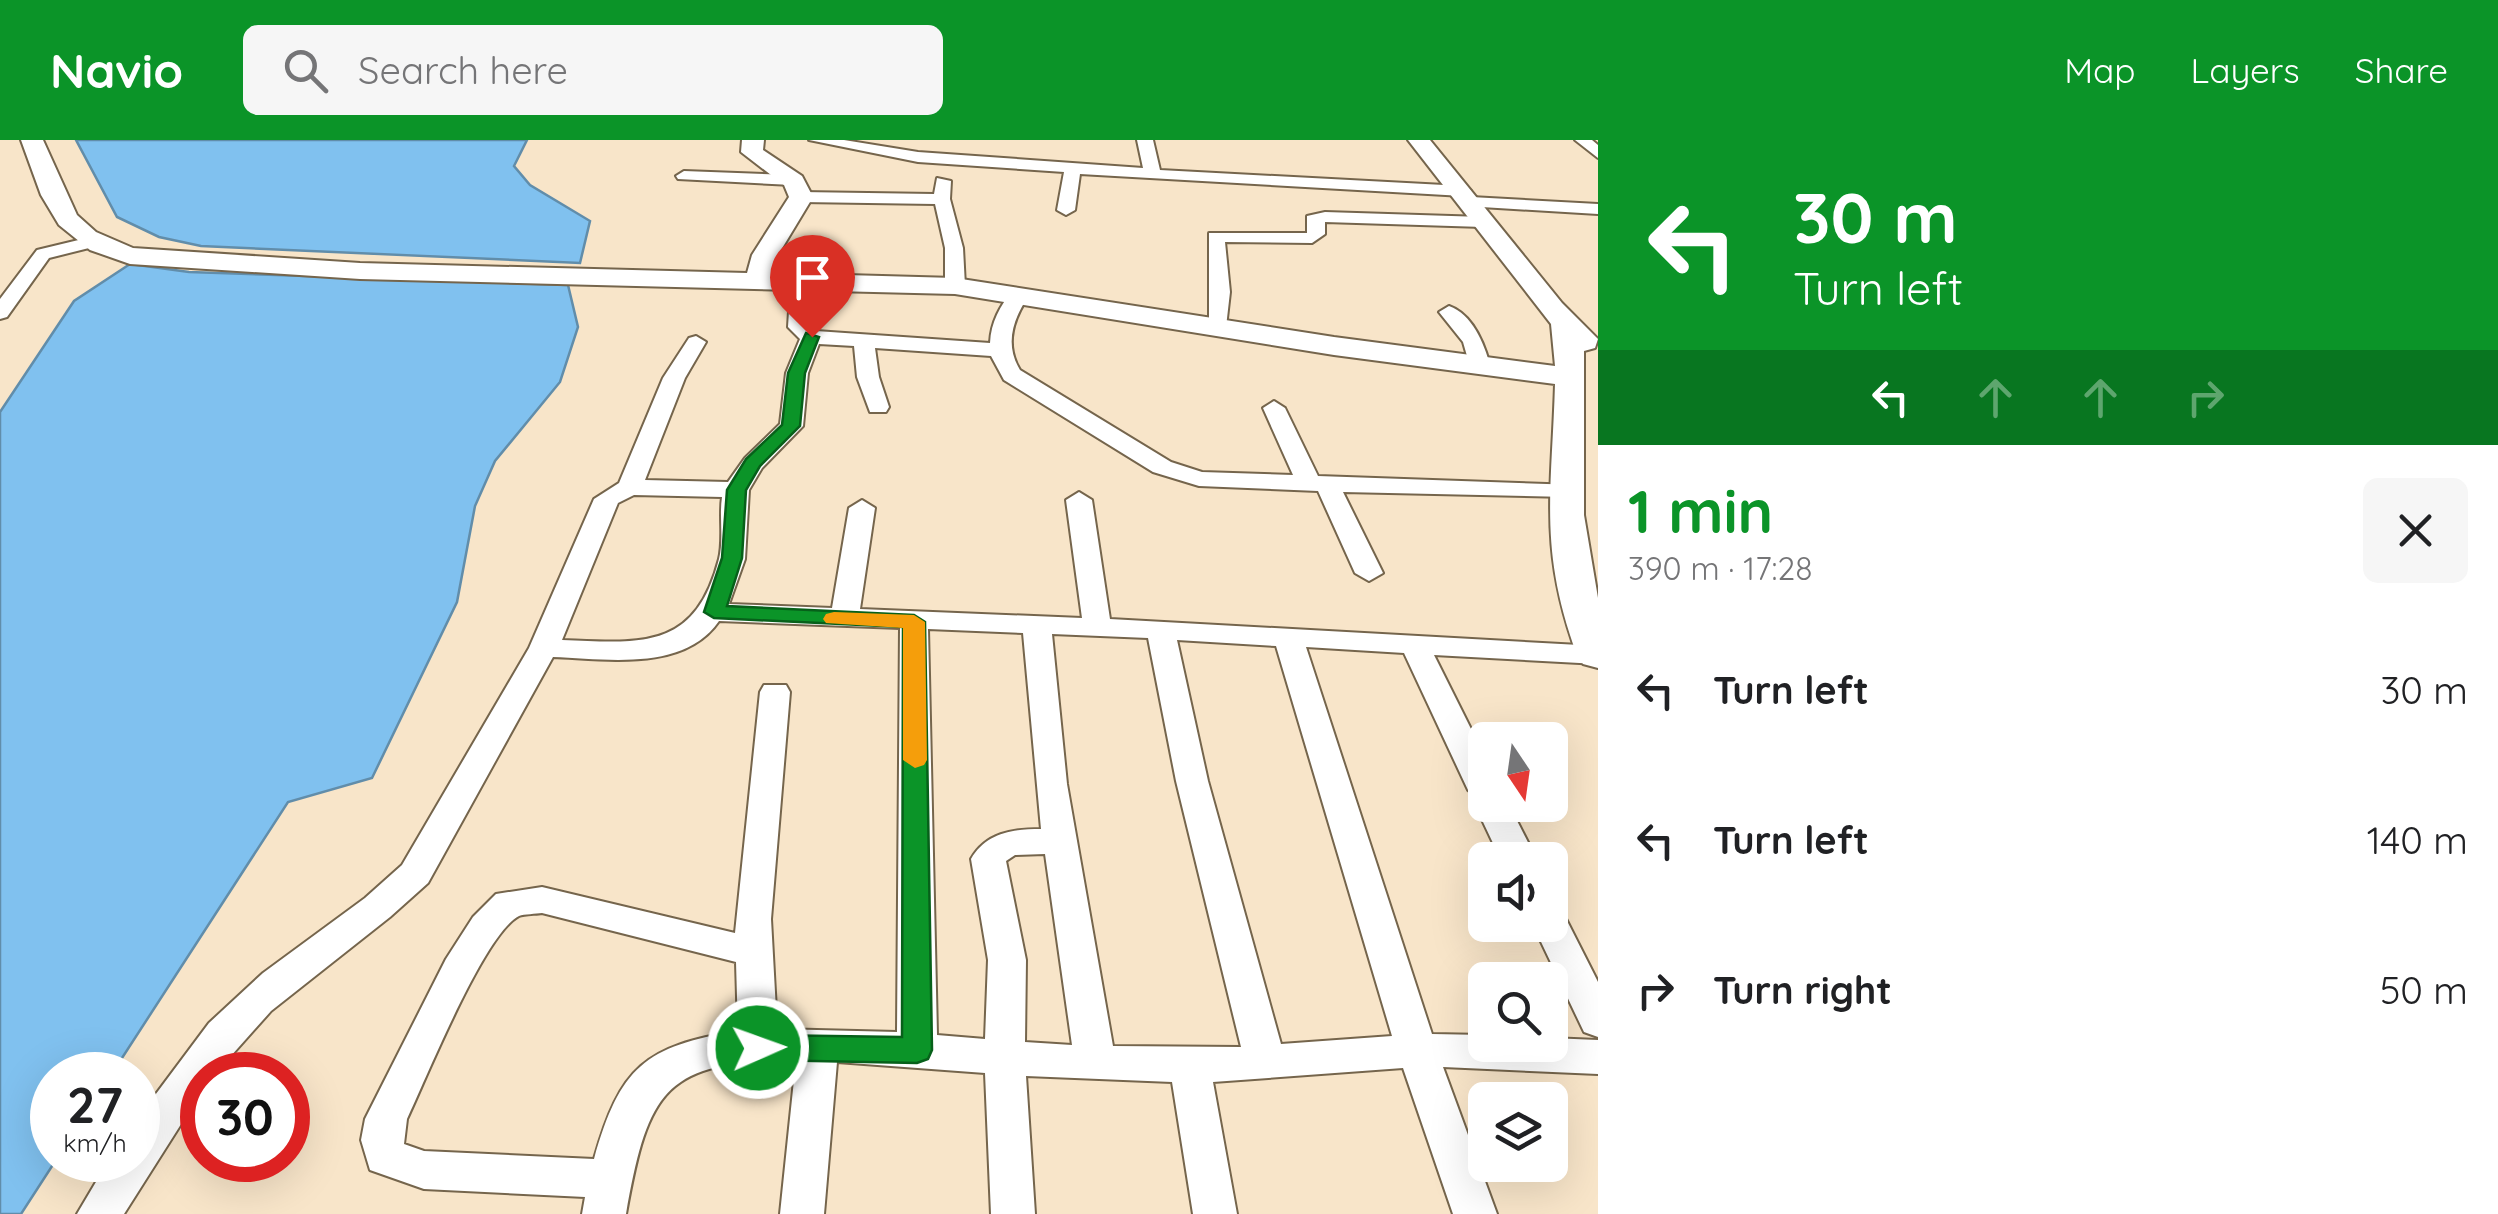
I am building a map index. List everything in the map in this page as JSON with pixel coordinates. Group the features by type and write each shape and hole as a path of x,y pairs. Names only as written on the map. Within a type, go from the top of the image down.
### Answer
{"street":[{"path":"32,140 66,220 92,242 130,256 224,264 955,286 1571,377"},
{"path":"753,140 752,152 797,188 798,207 763,255 760,281"},
{"path":"824,140 883,153 958,160 1152,172 1472,205 1598,209"},
{"path":"1145,140 1152,172"},
{"path":"1420,140 1564,324 1598,350"},
{"path":"1582,140 1598,153"},
{"path":"1012,143 1018,163"},
{"path":"955,286 954,248 942,183 958,160"},
{"path":"1066,210 1074,166"},
{"path":"684,176 942,199"},
{"path":"1216,327 1220,292 1216,237 1312,238 1316,234 1313,220 1326,217 1472,205"},
{"path":"0,313 43,254 92,242"},
{"path":"790,281 800,295 798,327 812,337 1002,350"},
{"path":"1020,294 1005,316 1004,365 1026,386 1162,467 1199,479 1568,490"},
{"path":"1448,312 1473,341 1479,365"},
{"path":"714,612 1160,631 1598,656 1571,571 1567,540 1571,377 1564,324"},
{"path":"544,648 620,652 672,645 693,634 714,612 732,558 737,490 753,463 791,426 796,373 812,337"},
{"path":"630,487 674,378 696,342"},
{"path":"864,342 868,377 878,407"},
{"path":"1274,408 1369,573"},
{"path":"160,1123 230,1026 258,998 393,897 415,874 544,648 595,521 612,493 630,487 737,490"},
{"path":"1079,500 1097,628"},
{"path":"844,619 862,508"},
{"path":"914,622 917,1050"},
{"path":"1036,625 1059,842 1094,1062"},
{"path":"1160,631 1192,781 1266,1064"},
{"path":"1288,638 1418,1051 1475,1214"},
{"path":"1414,646 1468,756"},
{"path":"758,1048 754,952 757,856 775,692"},
{"path":"1014,1214 1004,1057 1007,960 988,859 993,849 1004,845 1059,842"},
{"path":"754,952 542,900 510,904 486,928 444,1000 386,1119 382,1140 385,1156 424,1170 607,1197 629,1118 644,1089 665,1067 696,1055 758,1048 818,1046 1190,1064 1266,1064 1418,1051 1598,1057"},
{"path":"1559,942 1598,1021"},
{"path":"802,1214 818,1046"},
{"path":"1190,1064 1214,1214"},
{"path":"99,1214 119,1182"}],"water":[{"path":"76,140 527,140 514,166 530,185 590,221 580,263 201,246 159,237 117,217"},
{"path":"130,264 189,272 568,285 578,327 560,382 495,461 475,506 457,602 372,778 288,802 126,1052 30,1052 30,1182 42,1182 21,1214 0,1214 0,412 74,301"}],"slow traffic":[{"path":"834,619 914,622 915,760"}],"route":[{"path":"758,1048 917,1050 914,622 714,612 732,558 737,490 753,463 791,426 796,373 812,337"}]}
